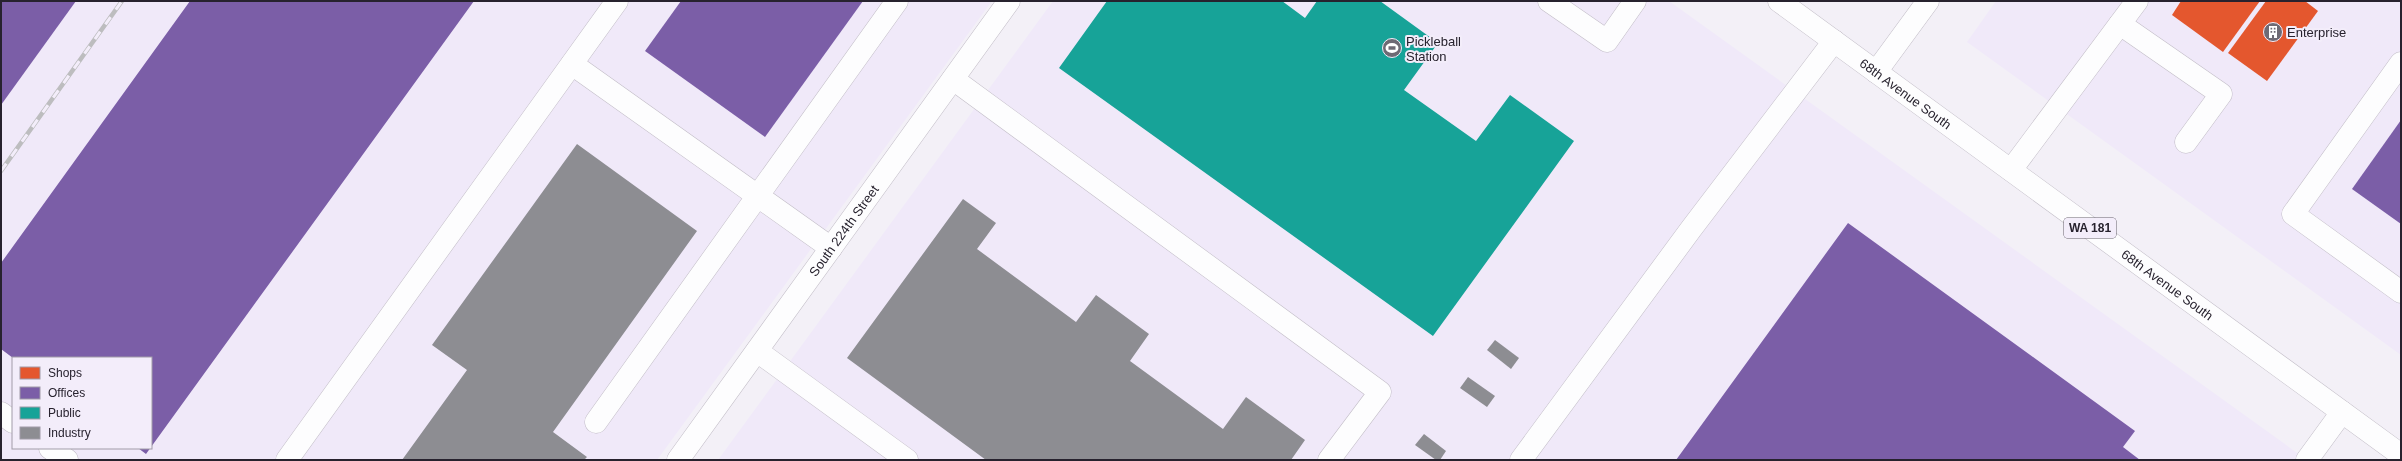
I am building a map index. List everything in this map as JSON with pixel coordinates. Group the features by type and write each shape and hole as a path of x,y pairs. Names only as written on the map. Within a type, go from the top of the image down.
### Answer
{"main road":[{"path":"287,460 617,1"},
{"path":"596,422 897,1"},
{"name":"South 224th Street","path":"678,460 1009,1"},
{"path":"1549,1 1607,41 1635,1"},
{"name":"68th Avenue South","path":"1779,1 2401,455"},
{"path":"1876,72 1928,1"},
{"path":"2011,170 2137,1"},
{"path":"2120,24 2220,94 2186,142"},
{"path":"1521,460 1696,223 1834,41"},
{"path":"2401,63 2293,214 2401,292"},
{"path":"572,64 831,248"},
{"path":"953,79 1380,392 1330,460"},
{"path":"757,351 907,460"},
{"path":"2307,460 2342,412"},
{"path":"1,413 12,421"},
{"path":"51,449 67,460"}],"shaded area":[{"path":"1,1 992,1 657,460 1,460"},
{"path":"1053,1 1669,1 2307,460 718,460"},
{"path":"1996,1 2401,1 2401,355 1967,42"}],"building: Shops":[{"path":"2181,1 2260,1 2223,52 2172,15"},
{"name":"Enterprise","path":"2266,1 2305,1 2318,11 2267,81 2228,53"}],"building: Offices":[{"path":"1,1 76,1 1,105"},
{"path":"190,1 474,1 152,446 152,357 12,357 1,349 1,263"},
{"path":"681,1 863,1 765,137 645,51"},
{"path":"2401,120 2401,224 2352,189"},
{"path":"1848,223 2135,431 2123,447 2140,460 1676,460"},
{"path":"139,449 149,449 146,454"}],"building: Public":[{"path":"1107,1 1282,1 1305,18 1317,1 1380,1 1438,43 1404,90 1476,141 1510,95 1574,141 1433,336 1059,68"}],"building: Industry":[{"path":"577,144 697,231 553,432 587,457 584,460 402,460 467,370 432,345"},
{"path":"963,199 996,223 977,249 1076,322 1096,295 1149,334 1130,361 1223,429 1246,397 1305,440 1291,460 986,460 847,358"},
{"path":"1495,340 1519,358 1511,369 1487,350"},
{"path":"1468,377 1495,396 1487,407 1460,388"},
{"path":"1424,434 1446,451 1440,460 1436,460 1415,445"}],"railway":[{"path":"1,171 122,1"}],"place":[{"name":"Enterprise","path":"2273,32"},
{"name":"Pickleball Station","path":"1392,48"}]}
